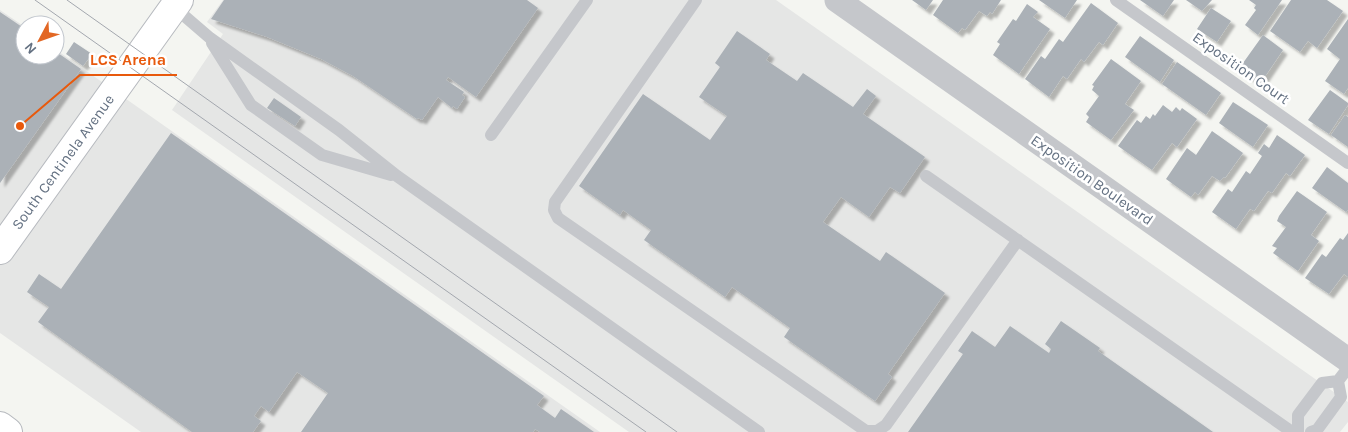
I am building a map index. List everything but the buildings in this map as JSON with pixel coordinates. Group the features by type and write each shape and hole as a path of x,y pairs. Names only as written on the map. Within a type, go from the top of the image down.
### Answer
{"street":[{"name":"South Centinela Avenue","path":"0,250 172,2"},
{"name":"Exposition Boulevard","path":"848,3 1343,370"},
{"path":"0,426 8,432"}],"lane":[{"path":"491,135 587,0"},
{"path":"696,0 555,202 554,210 558,218 866,431 877,431 886,425 1018,240"},
{"name":"Exposition Court","path":"1116,0 1348,163"},
{"path":"172,2 210,38 339,130 397,176 759,432"},
{"path":"210,38 251,105 322,156 397,176"},
{"path":"926,176 1292,432"},
{"path":"1298,432 1298,415 1322,383 1348,368"},
{"path":"1312,432 1317,430 1341,396 1343,370"}],"shaded area":[{"path":"223,0 776,0 1348,402 1348,422 1340,432 629,432 172,110 223,34 207,22"},
{"path":"0,10 15,20 15,65 65,65 65,56 600,432 141,432 0,333"}],"tram line":[{"path":"35,0 646,432"},
{"path":"67,0 677,432"}],"place":[{"name":"LCS Arena","path":"20,126"}]}
